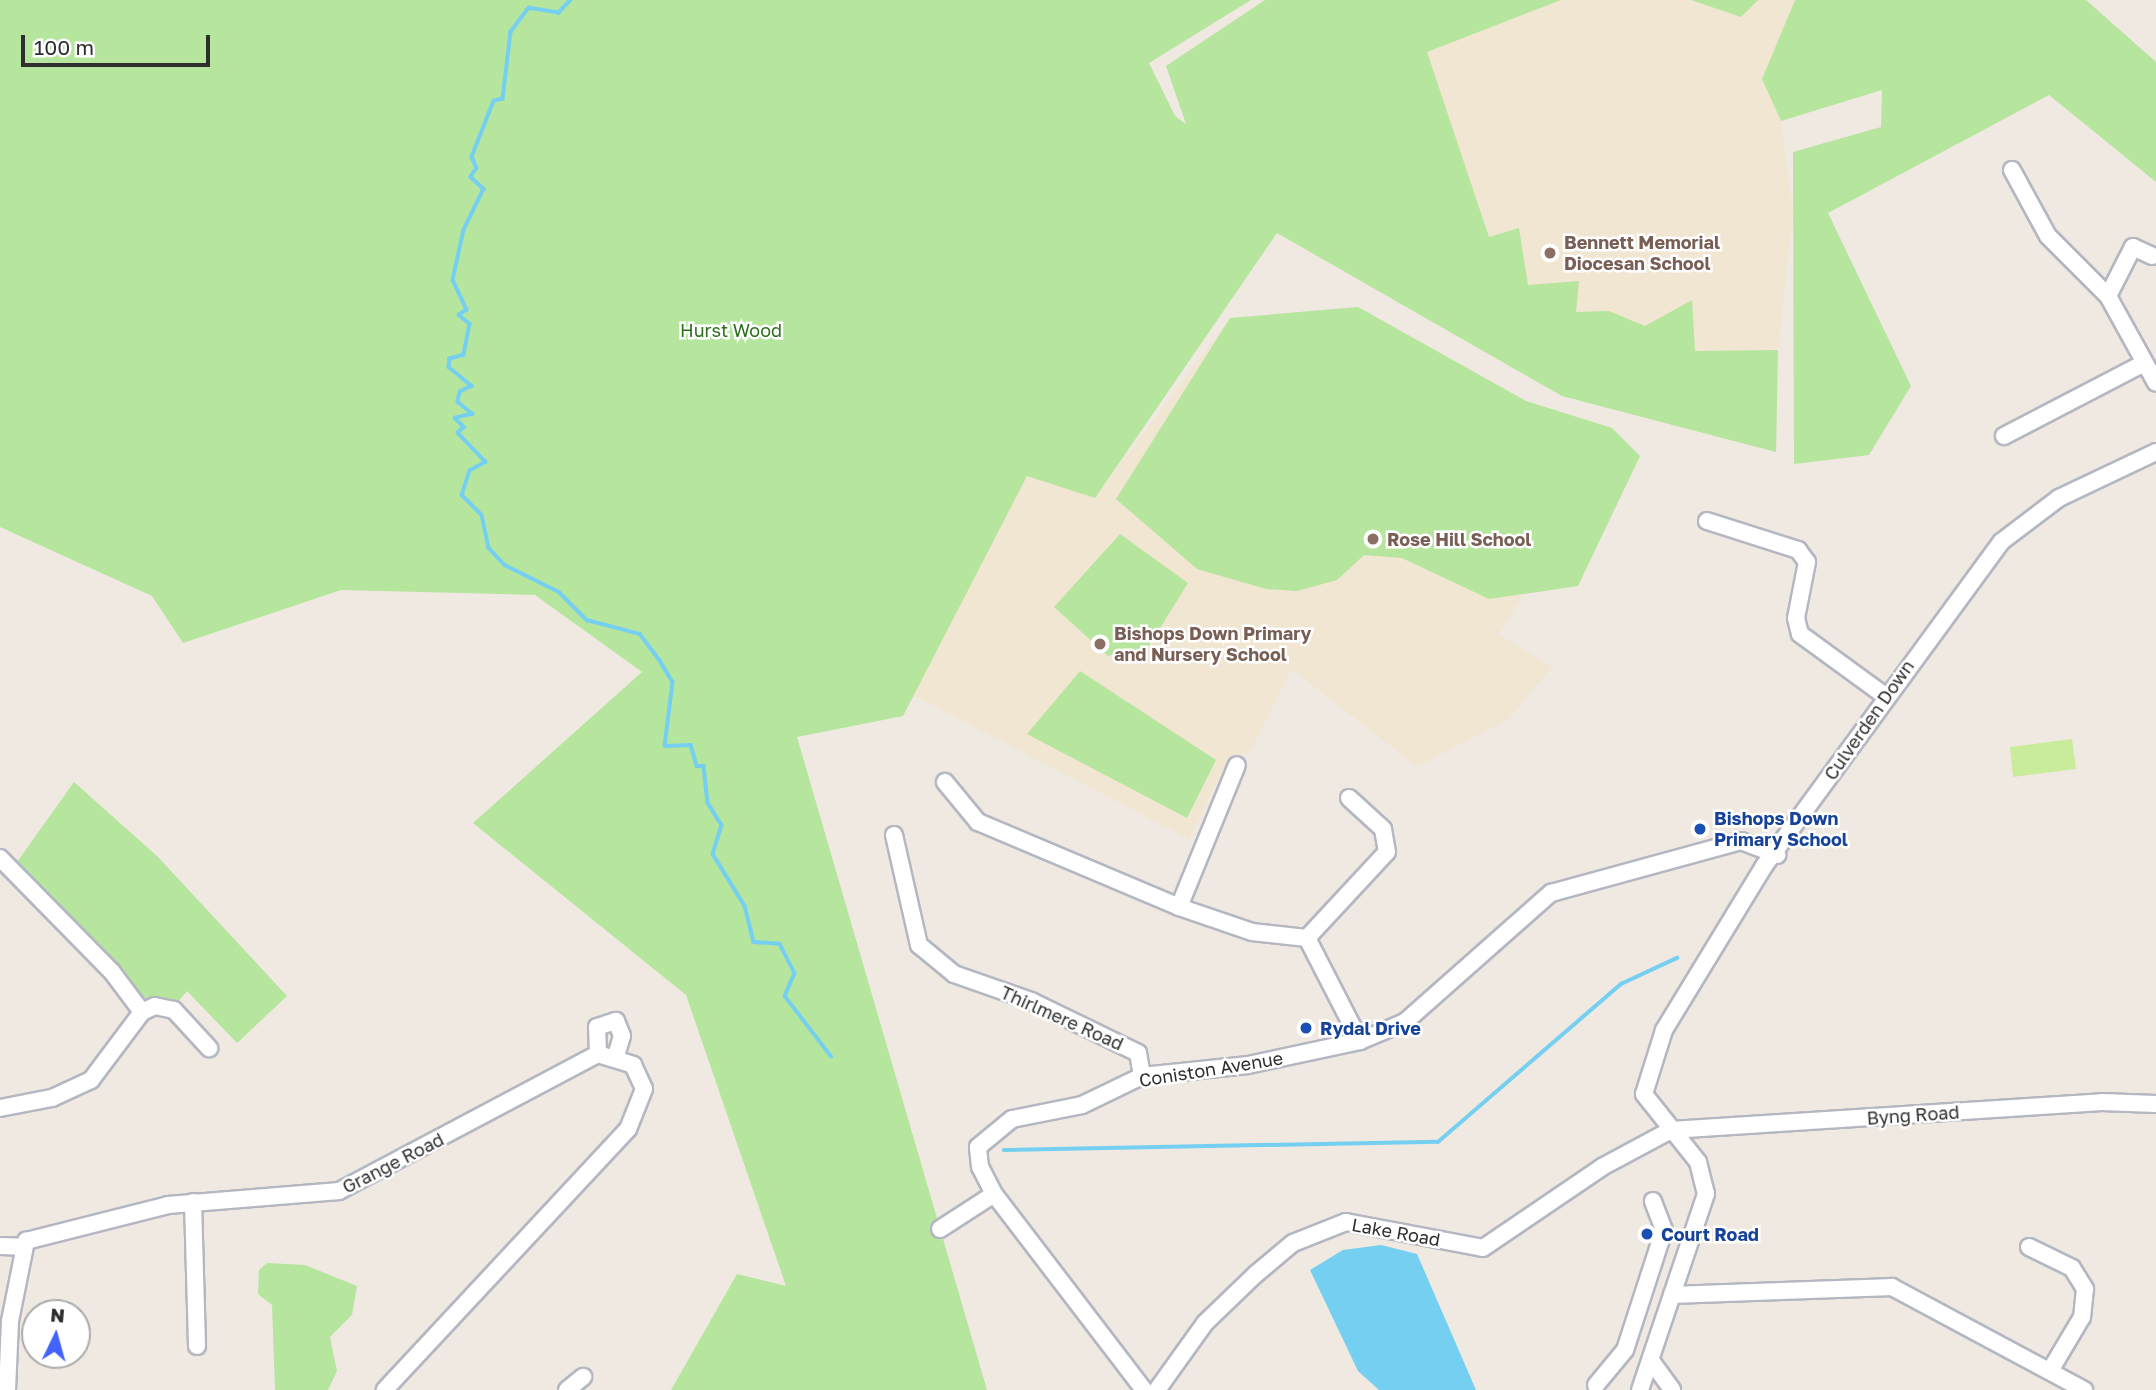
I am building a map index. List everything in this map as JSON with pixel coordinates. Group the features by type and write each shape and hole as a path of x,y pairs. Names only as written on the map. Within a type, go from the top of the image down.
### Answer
{"street":[{"path":"2012,170 2048,236 2108,296 2156,383"},
{"path":"2108,296 2133,247 2152,256"},
{"path":"2004,436 2144,363"},
{"name":"Culverden Down","path":"1672,1295 1704,1208 1706,1182 1698,1162 1644,1094 1653,1054 1764,866 1777,855 1885,696 2001,542 2059,498 2156,452"},
{"path":"1707,522 1798,550 1807,562 1796,618 1800,634 1885,696"},
{"path":"1179,907 1237,765"},
{"path":"945,782 978,822 1179,907 1252,932 1307,938"},
{"path":"1307,938 1387,852 1383,830 1349,798"},
{"name":"Thirlmere Road","path":"894,835 919,945 954,974 1031,1001 1138,1053 1142,1076"},
{"name":"Coniston Avenue","path":"1144,1390 994,1194 980,1167 978,1147 1012,1119 1082,1105 1142,1076 1248,1065 1360,1041 1405,1023 1551,893 1741,841 1777,855"},
{"path":"0,858 112,972 142,1012"},
{"path":"1307,938 1360,1041"},
{"path":"0,1108 52,1098 91,1080 142,1012 155,1006 174,1010 209,1048"},
{"path":"385,1390 628,1129 644,1089 632,1065 616,1056 598,1054 597,1027 616,1021 622,1037 616,1056"},
{"name":"Grange Road","path":"23,1247 36,1236 167,1205 339,1191 598,1054"},
{"name":"Byng Road","path":"1671,1130 2102,1102 2156,1104"},
{"name":"Lake Road","path":"1157,1390 1205,1323 1293,1243 1346,1222 1483,1248 1602,1167 1671,1130"},
{"path":"940,1229 994,1194"},
{"path":"1596,1385 1602,1371 1621,1359 1664,1230 1653,1201"},
{"path":"193,1202 197,1346"},
{"path":"0,1246 23,1247 4,1366 7,1390"},
{"path":"2029,1247 2073,1268 2085,1289 2082,1317 2050,1371"},
{"path":"1640,1390 1652,1362 1672,1295 1892,1287 2084,1390"},
{"path":"1635,1319 1662,1325"},
{"path":"1652,1362 1672,1390"},
{"path":"567,1390 583,1377"}],"shaded area":[{"name":"Bennett Memorial Diocesan School","path":"1265,0 1795,0 1762,78 1781,121 1793,212 1778,350 1776,452 1562,396 1226,204 1166,66"},
{"name":"Rose Hill School","path":"1358,307 1526,401 1612,428 1640,456 1578,586 1525,592 1499,634 1552,667 1509,719 1417,767 1292,669 1250,751 1227,762 1189,839 894,685 1027,476 1095,498 1230,318"}],"green space":[{"name":"Hurst Wood","path":"0,0 1251,0 1149,63 1175,116 1186,124 1166,66 1265,0 1561,0 1427,52 1489,237 1519,228 1528,285 1579,281 1576,312 1609,311 1645,326 1692,300 1695,351 1778,350 1776,452 1562,396 1277,233 1095,498 1027,476 903,716 797,737 987,1390 671,1390 737,1274 786,1286 686,995 473,823 642,672 535,595 341,590 183,643 152,596 0,527"},
{"path":"1691,0 1758,0 1741,17"},
{"path":"1795,0 2086,0 2156,62 2156,182 2049,95 1828,213 1911,386 1869,455 1794,464 1793,152 1881,127 1882,90 1781,121 1762,79"},
{"name":"Rose Hill School","path":"1358,307 1526,401 1612,428 1640,456 1578,586 1489,599 1402,558 1364,555 1337,580 1297,591 1266,589 1197,569 1116,499 1230,318"},
{"path":"1120,534 1188,583 1142,657 1127,649 1108,656 1054,607"},
{"path":"1080,671 1216,760 1187,818 1027,734"},
{"path":"2072,739 2076,769 2013,777 2010,747"},
{"path":"74,782 157,856 287,996 237,1043 187,991 176,1004 149,1002 17,862"},
{"path":"267,1263 305,1265 357,1286 352,1315 330,1337 337,1371 328,1390 275,1390 272,1305 258,1294 259,1270"}],"water":[{"path":"1381,1245 1417,1254 1476,1390 1379,1390 1358,1371 1310,1270 1343,1250"}],"waterway":[{"path":"571,0 559,13 529,8 511,32 503,99 494,101 472,157 477,168 471,177 484,189 464,230 453,280 467,310 459,315 470,324 464,355 450,359 449,367 472,386 460,392 458,402 473,414 455,418 464,427 458,433 486,462 470,471 462,495 482,515 489,548 505,565 559,592 587,620 640,634 659,659 673,682 665,746 691,745 697,766 704,766 708,803 722,825 713,854 745,906 754,942 780,944 795,973 785,996 831,1056"},
{"path":"1004,1150 1438,1142 1621,984 1677,958"}],"place":[{"name":"Bennett Memorial Diocesan School","path":"1550,253"},
{"name":"Rose Hill School","path":"1373,539"},
{"name":"Bishops Down Primary and Nursery School","path":"1100,644"},
{"name":"Bishops Down Primary School","path":"1700,829"},
{"name":"Rydal Drive","path":"1306,1028"},
{"name":"Court Road","path":"1647,1234"}]}
